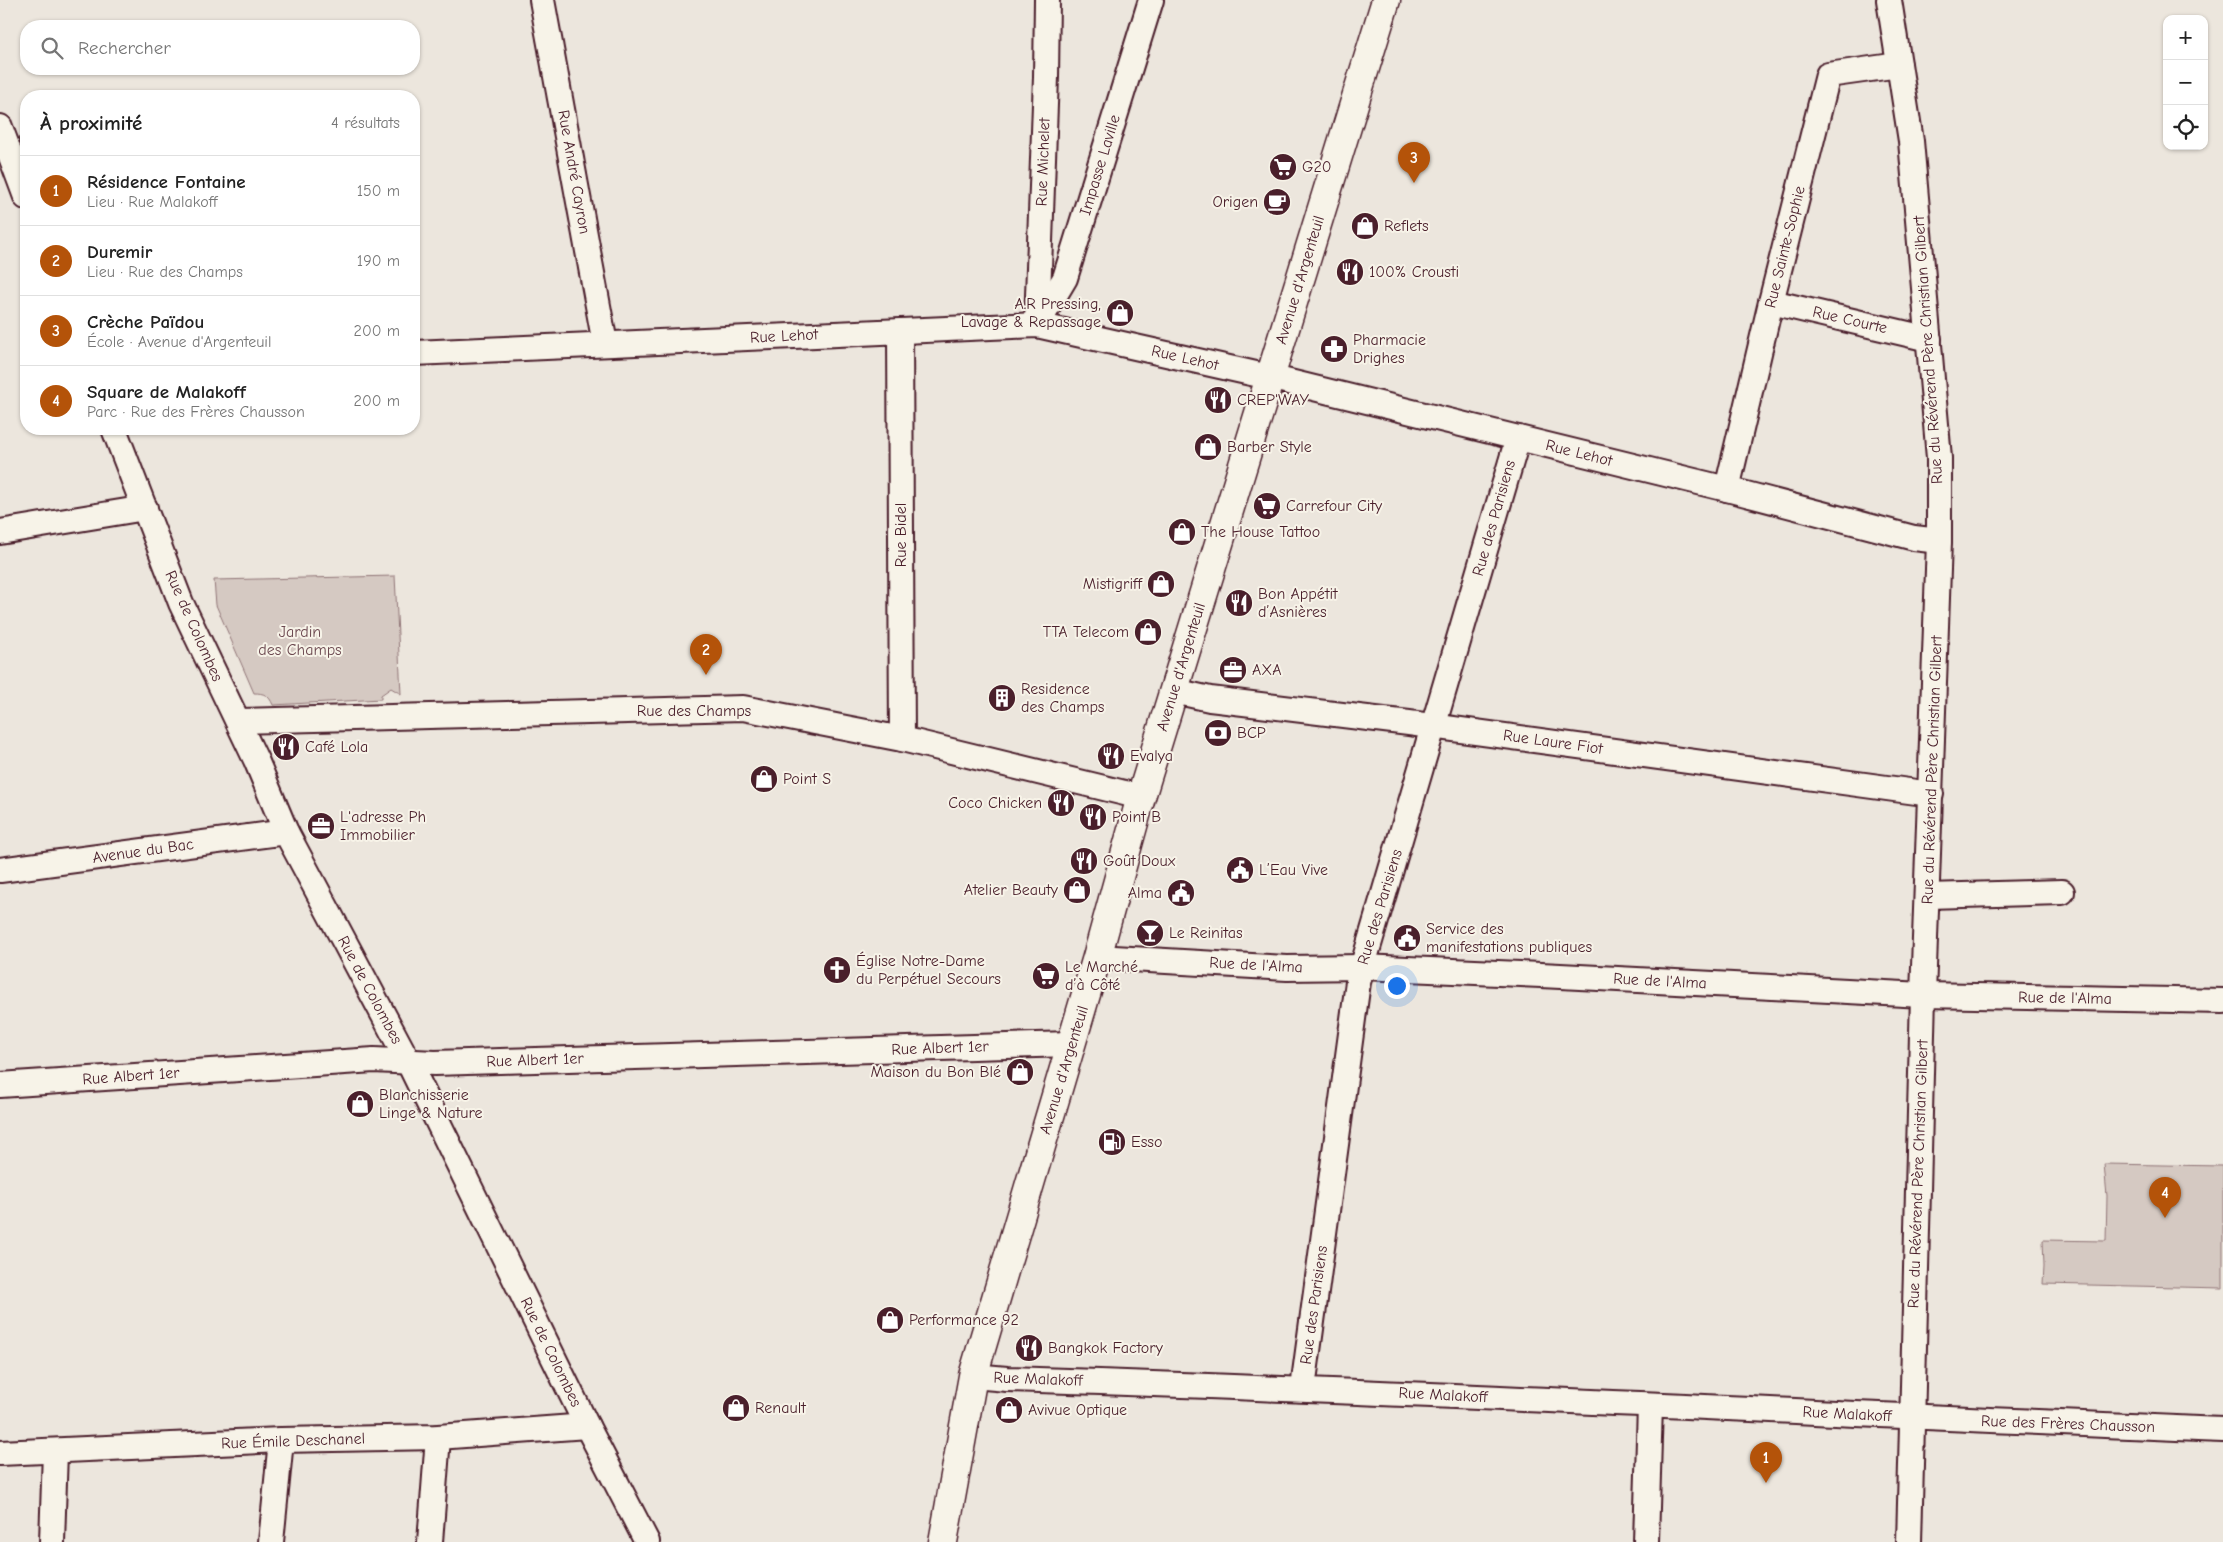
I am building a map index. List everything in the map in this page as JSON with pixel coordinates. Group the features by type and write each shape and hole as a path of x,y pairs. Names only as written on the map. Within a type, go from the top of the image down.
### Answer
{"main road":[{"name":"Avenue d'Argenteuil","path":"943,1542 973,1376 1097,957 1141,798 1386,0"}],"street":[{"name":"Rue André Cayron","path":"542,0 605,344"},
{"name":"Rue Michelet","path":"1037,325 1047,0"},
{"name":"Impasse Laville","path":"1037,325 1064,278 1151,0"},
{"name":"Rue du Révérend Père Christian Gilbert","path":"1889,0 1910,141 1939,458 1939,541 1912,1382 1913,1418 1909,1542"},
{"name":"Rue Sainte-Sophie","path":"1727,489 1828,74 1899,65"},
{"path":"0,127 20,181"},
{"name":"Rue Courte","path":"1771,302 1929,339"},
{"name":"Rue Lehot","path":"420,353 1037,325 1269,377 1727,489 1914,538 1939,541"},
{"name":"Rue Bidel","path":"900,330 902,739"},
{"name":"Rue de Colombes","path":"116,435 181,603 238,721 286,832 408,1061 646,1542"},
{"name":"Rue des Parisiens","path":"1303,1388 1358,982 1518,438"},
{"path":"0,532 145,508"},
{"name":"Rue Laure Fiot","path":"1174,691 1210,699 1434,726 1931,794"},
{"name":"Rue des Champs","path":"238,721 743,708 902,739 1141,798"},
{"name":"Avenue du Bac","path":"0,870 286,832"},
{"path":"1928,896 2062,892"},
{"name":"Rue de l'Alma","path":"1097,957 1287,968 1362,967 1924,995 2223,1001"},
{"name":"Rue Albert 1er","path":"0,1085 374,1060 455,1062 1071,1044"},
{"name":"Rue Malakoff","path":"973,1376 1303,1388 1913,1418"},
{"path":"1646,1542 1650,1405"},
{"name":"Rue des Frères Chausson","path":"1913,1418 2223,1430"},
{"name":"Rue Émile Deschanel","path":"0,1453 281,1440 438,1436 587,1426"},
{"path":"430,1542 438,1436"},
{"path":"271,1542 281,1440"},
{"path":"52,1542 55,1451"}],"green space":[{"name":"Jardin des Champs","path":"395,576 401,694 391,688 381,695 381,699 273,705 266,695 254,693 216,605 214,580"},
{"path":"2104,1164 2223,1166 2223,1288 2043,1284 2043,1240 2106,1241 2107,1196"}],"place":[{"name":"G20","path":"1283,167"},
{"name":"Crèche Païdou","path":"1414,183"},
{"name":"Origen","path":"1277,202"},
{"name":"Reflets","path":"1365,226"},
{"name":"100% Crousti","path":"1350,272"},
{"name":"A.R Pressing, Lavage & Repassage","path":"1120,313"},
{"name":"Pharmacie Drighes","path":"1334,349"},
{"name":"CREP'WAY","path":"1218,400"},
{"name":"Barber Style","path":"1208,447"},
{"name":"Carrefour City","path":"1267,506"},
{"name":"The House Tattoo","path":"1182,532"},
{"name":"Mistigriff","path":"1161,584"},
{"name":"Bon Appétit d’Asnières","path":"1239,603"},
{"name":"TTA Telecom","path":"1148,632"},
{"name":"AXA","path":"1233,670"},
{"name":"Duremir","path":"706,675"},
{"name":"Residence des Champs","path":"1002,698"},
{"name":"BCP","path":"1218,733"},
{"name":"Café Lola","path":"286,747"},
{"name":"Evalya","path":"1111,756"},
{"name":"Point S","path":"764,779"},
{"name":"Coco Chicken","path":"1061,803"},
{"name":"Point B","path":"1093,817"},
{"name":"L'adresse Ph Immobilier","path":"321,826"},
{"name":"Goût Doux","path":"1084,861"},
{"name":"L’Eau Vive","path":"1240,870"},
{"name":"Atelier Beauty","path":"1077,890"},
{"name":"Alma","path":"1181,893"},
{"name":"Le Reinitas","path":"1150,933"},
{"name":"Service des manifestations publiques","path":"1407,938"},
{"name":"Église Notre-Dame du Perpétuel Secours","path":"837,970"},
{"name":"Le Marché d’à Côté","path":"1046,976"},
{"name":"Maison du Bon Blé","path":"1020,1072"},
{"name":"Blanchisserie Linge & Nature","path":"360,1104"},
{"name":"Esso","path":"1112,1142"},
{"name":"Square de Malakoff","path":"2165,1218"},
{"name":"Performance 92","path":"890,1320"},
{"name":"Bangkok Factory","path":"1029,1348"},
{"name":"Renault","path":"736,1408"},
{"name":"Avivue Optique","path":"1009,1410"},
{"name":"Résidence Fontaine","path":"1766,1483"}]}
